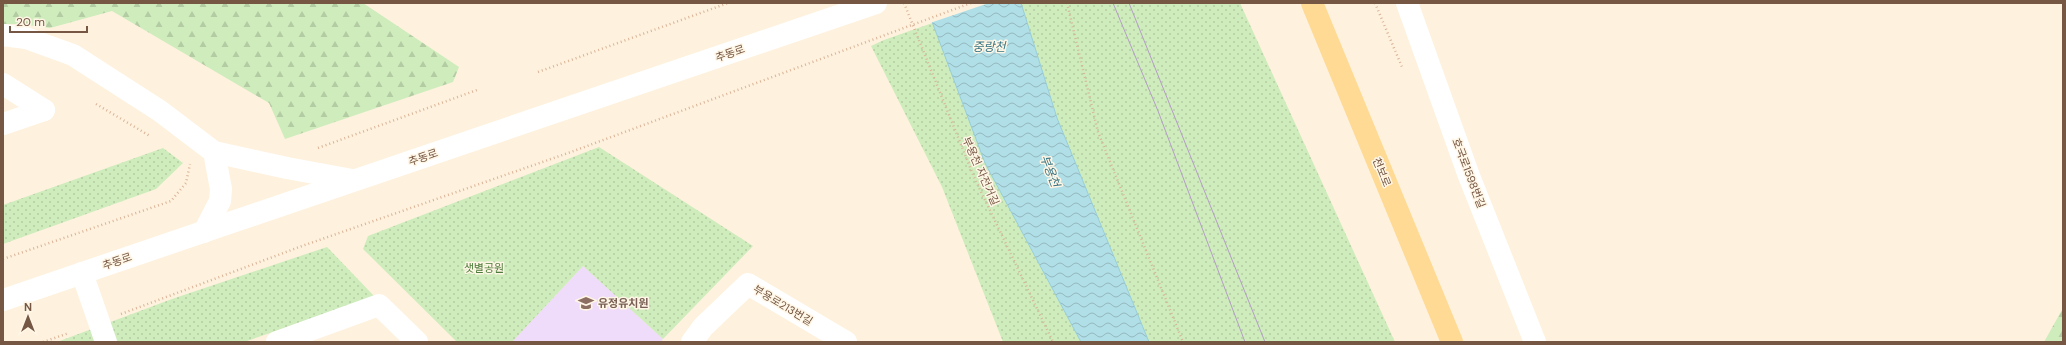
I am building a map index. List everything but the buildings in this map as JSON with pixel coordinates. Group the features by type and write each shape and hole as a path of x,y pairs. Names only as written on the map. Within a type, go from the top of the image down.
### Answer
{"main road":[{"name":"천보로","path":"1312,3 1452,342"}],"street":[{"name":"추동로","path":"3,300 876,3"},
{"name":"호국로1598번길","path":"1407,3 1469,176 1535,342"},
{"path":"3,35 26,38 73,55 160,111 214,152 287,168 356,180"},
{"path":"3,84 44,110 3,124"},
{"path":"204,232 220,201 221,189 214,152"},
{"path":"82,273 106,342"},
{"name":"부용로213번길","path":"692,342 703,327 748,284 846,342"},
{"path":"277,342 379,305 417,342"}],"path":[{"path":"538,72 728,3"},
{"name":"부용천 자전거길","path":"904,3 974,177 1053,342"},
{"path":"117,316 302,246 571,152 971,3"},
{"path":"1068,3 1098,132 1183,342"},
{"path":"314,149 477,90"},
{"path":"96,104 150,136"},
{"path":"3,259 171,201 186,183 191,161"},
{"path":"43,342 69,333"}],"shaded area":[{"name":"유정유치원","path":"583,266 663,339 661,342 512,342"}],"green space":[{"path":"3,3 363,3 459,67 453,82 285,139 269,103 112,11 50,28 20,24 3,24"},
{"path":"989,3 1240,3 1395,342 1003,342 942,187 871,46"},
{"name":"샛별공원","path":"599,147 753,246 663,339 583,266 512,342 457,342 363,249 368,236"},
{"path":"163,148 183,163 156,189 3,244 3,205"},
{"path":"327,247 375,297 244,342 57,342 172,299"},
{"path":"2063,308 2063,342 2044,342"}],"water":[{"name":"중랑천","path":"925,3 1021,3 1057,118 1149,342 1081,342 985,163"}],"pier":[{"path":"923,3 989,3 930,23"}],"tram line":[{"path":"1113,3 1158,111 1245,342"},
{"path":"1129,3 1265,342"}],"place":[{"name":"유정유치원","path":"586,303"}],"water label":[{"name":"부용천","path":"1050,171"}]}
